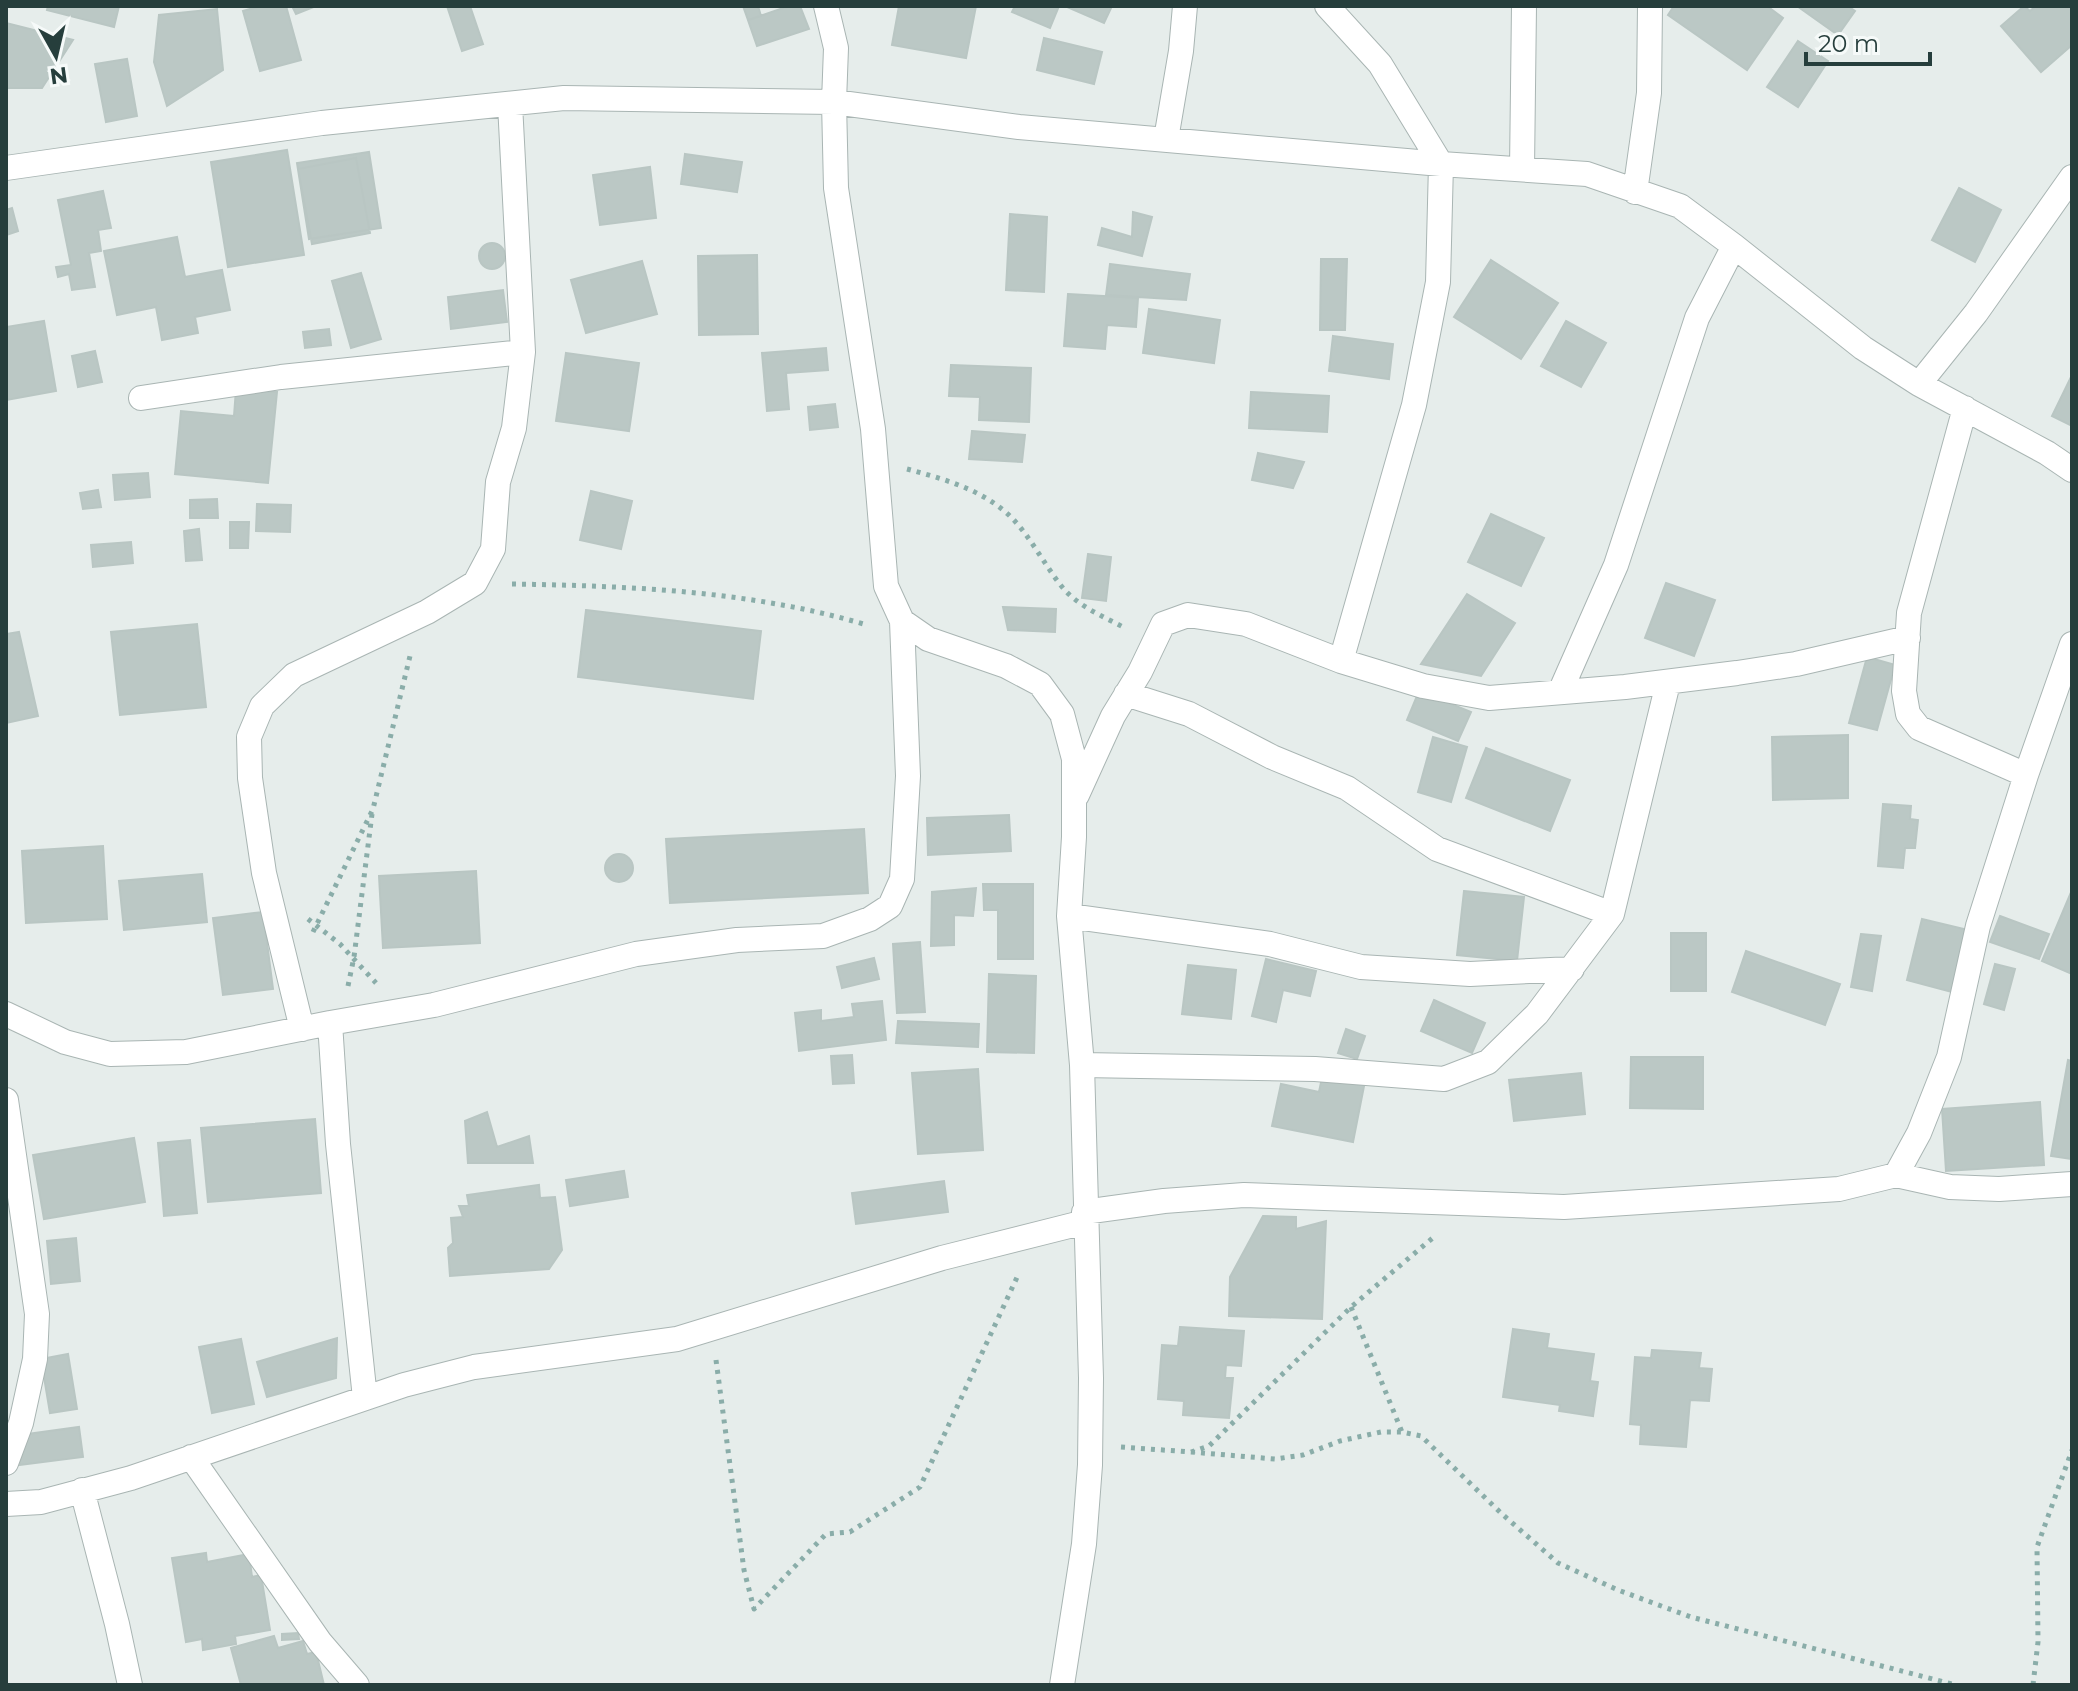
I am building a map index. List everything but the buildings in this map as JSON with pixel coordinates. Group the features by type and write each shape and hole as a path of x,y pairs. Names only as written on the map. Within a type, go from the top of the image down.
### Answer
{"street":[{"path":"6,1014 65,1042 110,1054 186,1052 399,1012 636,954 737,940 823,936 870,919 890,906 902,879 908,776 902,628 886,586 876,461 858,320 836,188 836,48 826,6"},
{"path":"1166,139 1181,51 1185,6"},
{"path":"1327,6 1380,64 1441,164 1438,282 1414,405 1341,661"},
{"path":"1522,169 1524,6"},
{"path":"1635,192 1649,93 1650,6"},
{"path":"6,168 322,123 564,98 834,102 1019,127 1587,174 1680,206 1863,348 1919,384 2047,453 2072,470"},
{"path":"302,1029 271,898 250,778 249,737 262,706 294,675 419,616 475,583 493,549 498,482 514,428 523,352 510,104"},
{"path":"1919,384 1976,313 2072,177"},
{"path":"1560,692 1616,565 1697,318 1734,246"},
{"path":"141,398 281,377 523,352"},
{"path":"1965,408 1909,613 1904,691 1908,714 1919,728 2026,775"},
{"path":"1074,801 1113,716 1163,624 1188,615 1246,624 1341,661 1423,686 1489,698 1668,683 1796,664 1908,638"},
{"path":"902,628 1006,666 1040,684 1062,714 1074,759 1069,916 1082,1065 1091,1378 1084,1544 1062,1685"},
{"path":"1896,1175 1919,1133 1949,1057 1978,926 2072,644"},
{"path":"1082,1065 1315,1069 1444,1079 1488,1062 1537,1014 1612,914 1668,683"},
{"path":"1126,694 1189,714 1272,757 1347,788 1437,849 1612,914"},
{"path":"1069,916 1270,944 1361,967 1470,974 1572,969"},
{"path":"330,1023 338,1144 365,1398"},
{"path":"6,1100 37,1314 35,1359 21,1423 6,1463"},
{"path":"6,1504 41,1502 131,1478 365,1398 474,1367 677,1339 1084,1217 1164,1201 1244,1195 1564,1207 1839,1189 1896,1175 1950,1187 1986,1189 2072,1184"},
{"path":"191,1457 320,1642 357,1685"},
{"path":"82,1490 130,1685"}],"path":[{"path":"876,461 954,482 985,498 1011,517 1065,590 1096,613 1154,644"},
{"path":"475,583 602,586 733,597 902,628"},
{"path":"354,957 373,809 419,616"},
{"path":"317,924 373,809"},
{"path":"271,898 317,924 354,957 399,1012"},
{"path":"1191,1452 1209,1446 1224,1433 1279,1374 1351,1307 1474,1205"},
{"path":"716,1358 744,1570 754,1609 826,1534 850,1532 920,1487 1024,1261"},
{"path":"1351,1307 1402,1432"},
{"path":"1090,1444 1275,1459 1303,1455 1340,1441 1381,1432 1421,1436 1558,1563 1618,1590 1691,1617 1956,1685"},
{"path":"2033,1685 2038,1642 2037,1547 2072,1450"}]}
